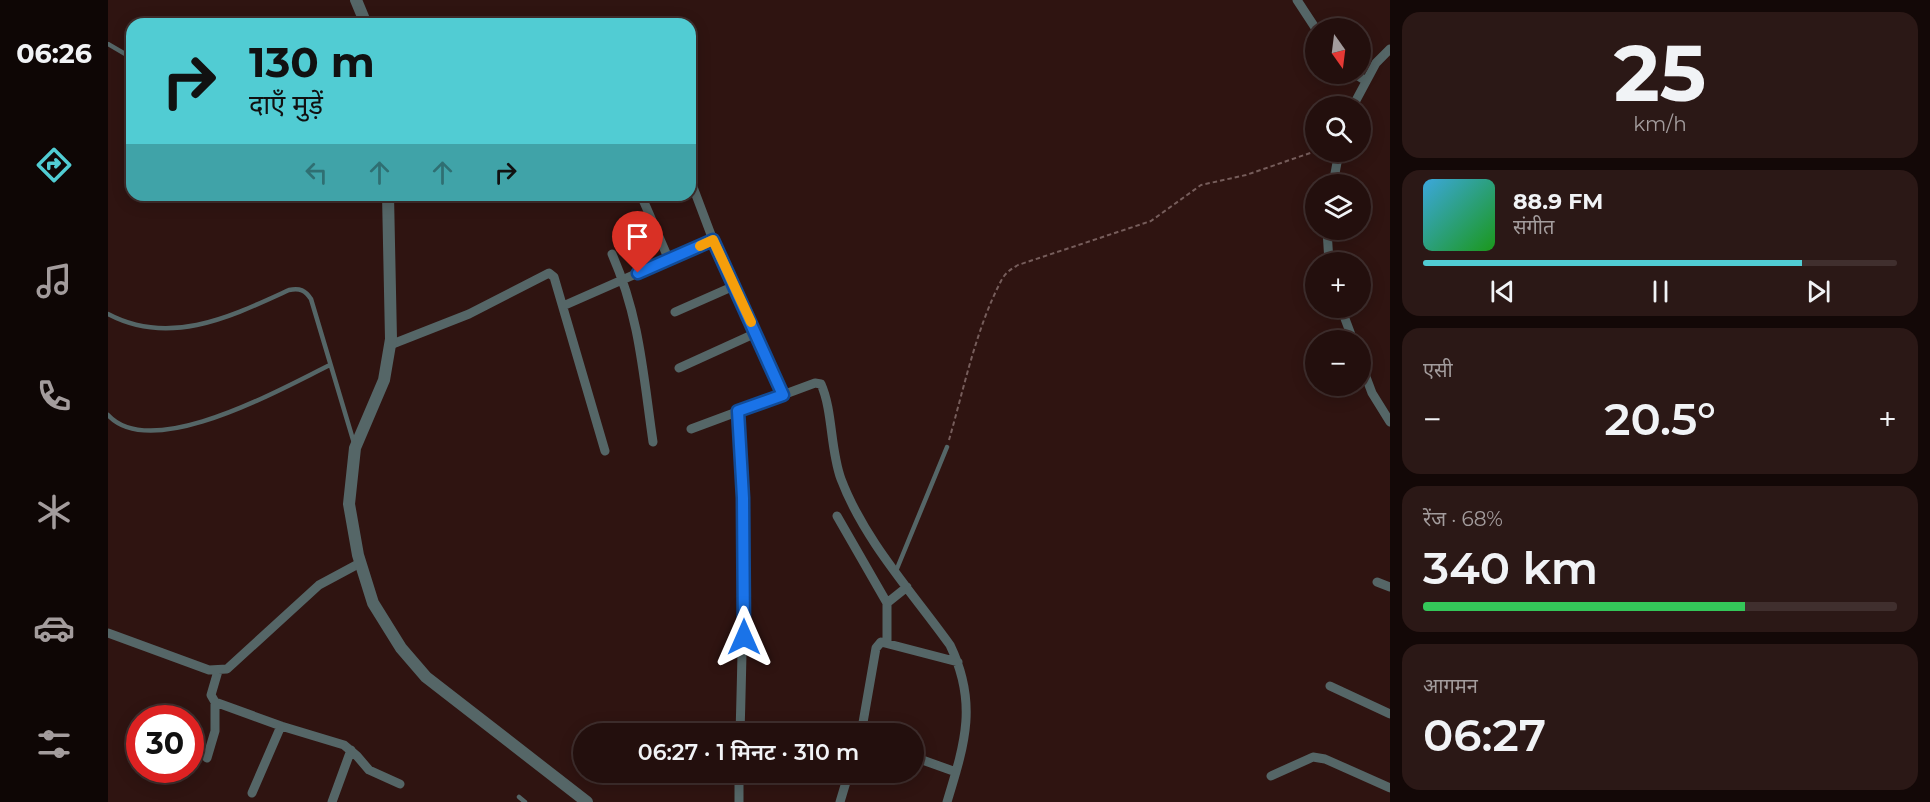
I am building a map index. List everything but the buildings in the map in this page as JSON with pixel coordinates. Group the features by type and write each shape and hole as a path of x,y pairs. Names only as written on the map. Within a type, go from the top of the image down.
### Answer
{"street":[{"path":"356,0 364,18"},
{"path":"1297,0 1309,18"},
{"path":"1371,72 1376,63 1390,49"},
{"path":"696,194 713,240 783,395"},
{"path":"388,201 390,345 384,380 355,448 349,504 360,562 373,603 401,648 426,677 587,802"},
{"path":"644,201 669,260"},
{"path":"563,306 713,240"},
{"path":"612,254 623,280 636,324 653,442"},
{"path":"390,345 469,314 549,273 554,277 605,451"},
{"path":"675,312 734,285"},
{"path":"679,368 756,333"},
{"path":"691,429 815,383 821,384 840,477 865,526 950,645 958,662 967,698 968,718 947,802"},
{"path":"1371,390 1390,422"},
{"path":"738,411 743,498 740,723"},
{"path":"837,516 887,603 887,642"},
{"path":"108,633 218,671 233,665 319,585 360,562"},
{"path":"1377,582 1390,587"},
{"path":"887,603 907,587"},
{"path":"863,723 876,648 881,642 958,662"},
{"path":"207,758 215,731 215,702 211,695 218,671"},
{"path":"1330,686 1390,714"},
{"path":"215,702 351,750 369,770 400,784"},
{"path":"252,793 280,726"},
{"path":"332,802 351,750"},
{"path":"1271,776 1313,757 1325,759 1390,788"},
{"path":"924,761 956,772"},
{"path":"739,783 739,802"},
{"path":"840,802 846,783"}],"lane":[{"path":"108,44 126,54"},
{"path":"108,315 162,329 189,328 220,321 298,288 305,291 311,300 355,448"},
{"path":"108,324 115,318"},
{"path":"108,415 126,427 145,430 186,427 256,401 330,364"},
{"path":"896,571 947,447"},
{"path":"519,797 525,802"}],"path":[{"path":"947,447 980,337 1002,279 1009,271 1018,265 1093,238 1151,221 1201,185 1255,172 1305,155"}],"slow traffic":[{"path":"700,246 713,240 751,322"}],"route":[{"path":"638,273 713,240 783,395 738,411 743,498 744,637"}]}
